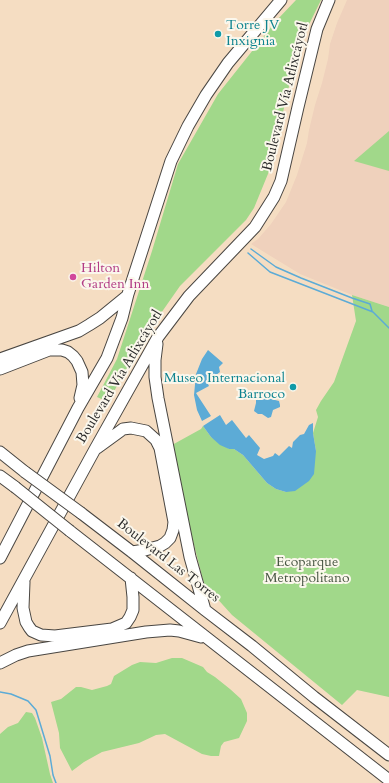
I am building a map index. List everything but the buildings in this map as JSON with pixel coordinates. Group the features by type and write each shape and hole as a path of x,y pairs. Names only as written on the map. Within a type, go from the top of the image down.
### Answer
{"main road":[{"name":"Boulevard Vía Atlixcáyotl","path":"0,558 78,408 107,358 122,318 127,296 171,161 188,126 225,67 280,0"},
{"name":"Boulevard Vía Atlixcáyotl","path":"0,623 158,337 189,296 255,227 274,198 281,181 317,29 329,0"},
{"path":"0,359 79,331 100,318 127,296"},
{"path":"158,337 155,360 155,377 158,398 190,557 205,610"},
{"path":"0,368 49,350 62,350 68,352 80,366 83,378 78,408"},
{"path":"94,451 119,432 131,428 146,431 156,440 160,448 174,522 173,530 170,538 160,546 132,552"},
{"name":"Boulevard Las Torres","path":"0,452 132,552 389,755"},
{"path":"0,476 389,780"},
{"path":"0,550 11,536"},
{"path":"24,578 23,608 26,622 32,631 41,635 55,636 112,629 126,623 133,610 134,597 131,578"},
{"path":"0,663 16,655 28,652 146,632 170,630 179,631 207,639"}],"shaded area":[{"path":"347,0 389,0 389,307 352,295 300,274 251,244 258,239 271,224 286,202 297,175 307,143 315,105 328,59 330,44"}],"green space":[{"path":"296,0 321,0 298,47 270,169 254,208 246,220 180,286 145,336 108,402 97,397 117,359 178,164 218,94 276,21"},
{"path":"389,131 389,171 354,161"},
{"name":"Ecoparque Metropolitano","path":"352,295 389,307 389,697 357,690 342,705 232,615 204,584 172,445 201,429 203,426 211,437 229,449 234,449 243,455 267,483 276,489 286,492 316,451 313,433 318,417 316,410 334,382 356,321"},
{"path":"172,658 182,658 203,667 207,672 241,699 247,713 247,721 239,738 224,742 221,746 219,756 211,756 202,754 165,734 156,735 139,743 102,752 72,771 60,748 59,733 51,702 61,699 76,687 92,690 107,686 111,684 114,676 140,662 156,663"},
{"path":"26,712 32,713 35,718 42,738 53,783 0,783 0,734 8,727 18,723"}],"water":[{"path":"208,350 223,363 219,367 220,372 207,382 209,386 196,393 211,416 202,421 197,410 194,395 196,374 202,359"},
{"path":"260,391 264,392 271,399 279,401 280,407 273,410 271,417 268,418 254,411 256,397"},
{"path":"220,415 226,425 232,420 246,438 249,435 260,448 257,455 264,459 273,456 275,453 279,456 289,446 292,448 293,442 300,435 304,434 309,425 313,423 316,451 314,474 309,481 295,491 286,492 276,489 267,483 243,455 234,449 229,449 220,445 211,437 203,426"}],"waterway":[{"path":"251,249 276,267 370,304 372,311"},
{"path":"248,253 270,272 373,312 389,328"},
{"path":"0,692 11,694 28,701 36,710 50,756 56,783"}],"place":[{"name":"Torre JV Inxignia","path":"218,34"},
{"name":"Hilton Garden Inn","path":"73,277"},
{"name":"Museo Internacional Barroco","path":"293,387"}]}
